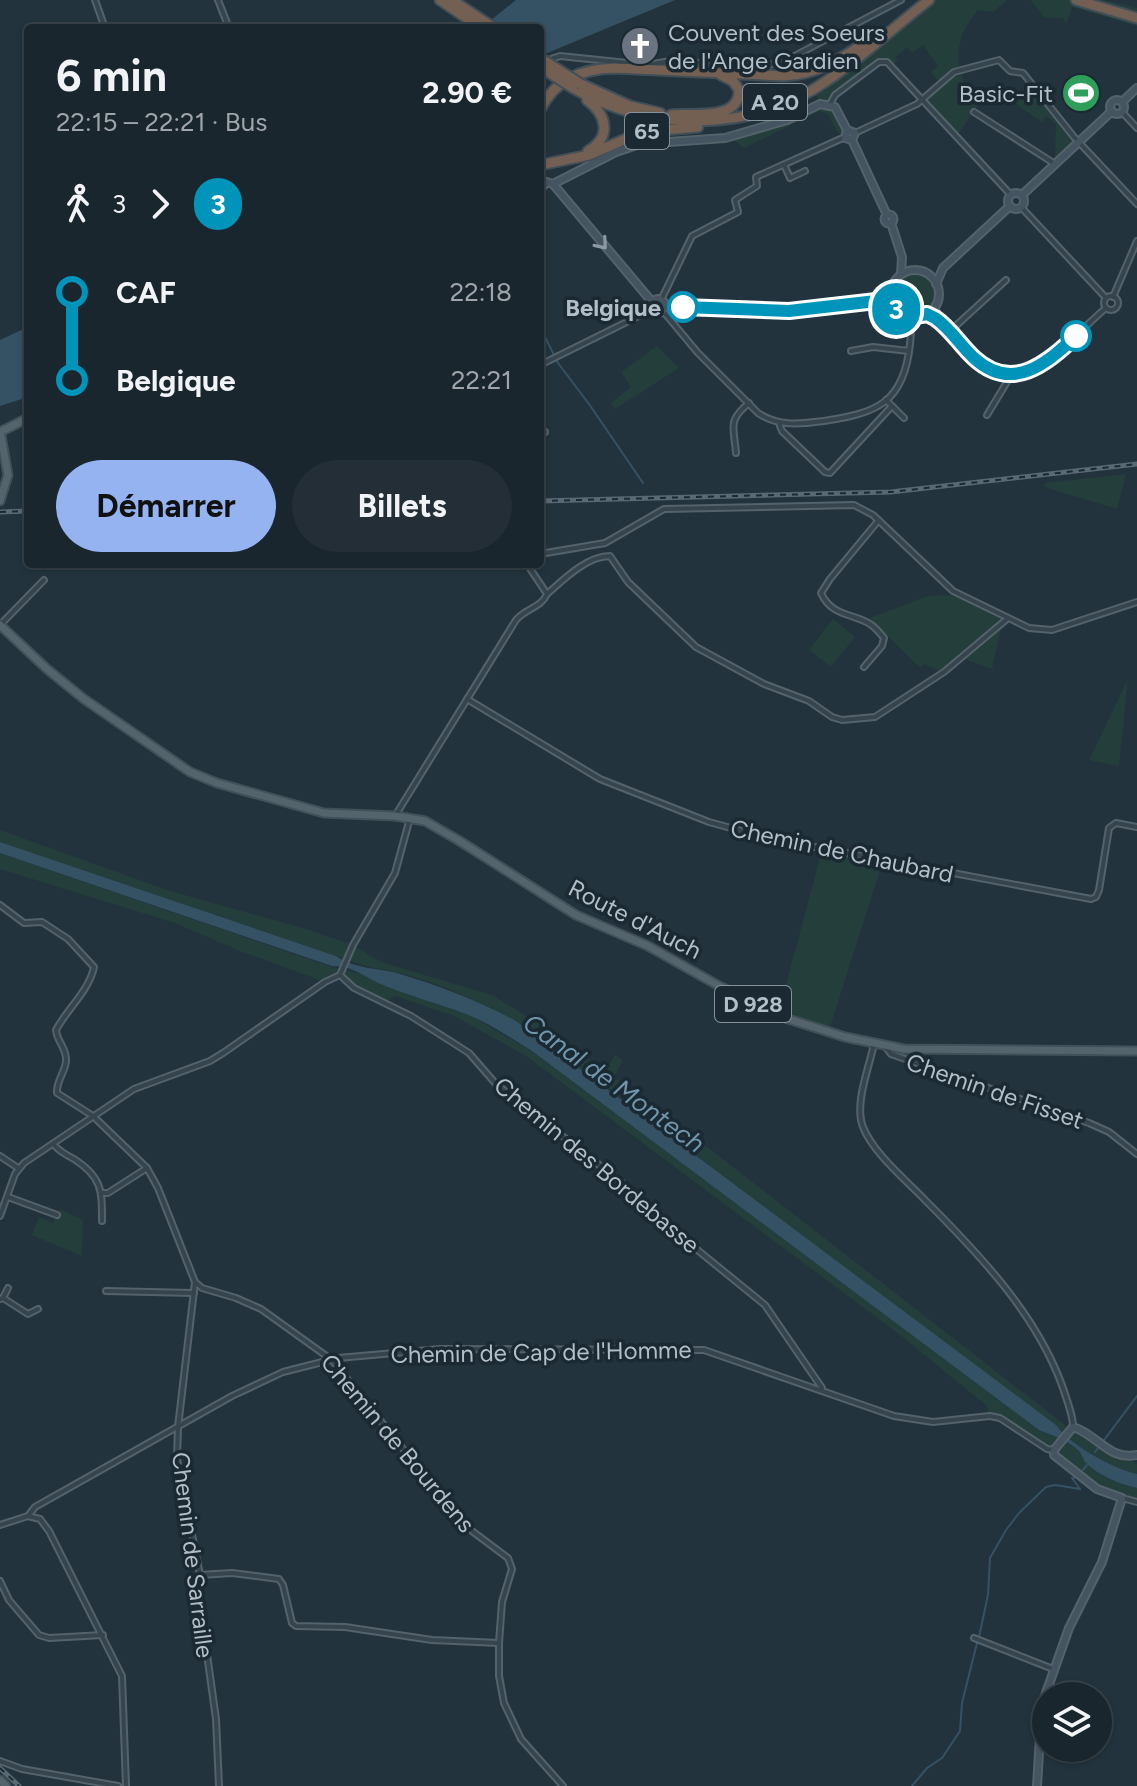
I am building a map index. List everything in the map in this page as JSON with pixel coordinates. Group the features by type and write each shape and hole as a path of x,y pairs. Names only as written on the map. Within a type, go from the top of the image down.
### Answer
{"highway":[{"path":"440,0 486,24"},
{"path":"452,0 477,24"},
{"name":"A 20","path":"575,87 624,111 657,119 699,122 758,113 783,105 821,85 920,0"},
{"name":"A 20","path":"575,87 630,106 671,115 733,113 774,102 801,90 929,0"},
{"path":"544,103 565,80 587,70 615,68 801,75 828,66 936,0"},
{"path":"1076,0 1137,17"},
{"path":"1083,0 1137,17"},
{"path":"544,67 575,87"},
{"name":"65","path":"544,112 550,99 567,82 599,72 717,75 733,81 739,90 738,100 729,110 671,115"},
{"name":"65","path":"544,158 579,155 592,149 603,138 605,121 602,114 575,87"},
{"name":"65","path":"544,158 589,155 642,132 725,123 758,113"}],"main road":[{"path":"0,501 8,475 1,434 24,419"},
{"name":"D 928","path":"0,625 84,699 190,772 217,783 324,813 410,817"},
{"name":"Route d'Auch","path":"410,817 425,821 458,840 576,915 648,946 757,1006 814,1028 874,1044 917,1049 1137,1051"},
{"path":"0,1780 6,1786"}],"street":[{"path":"95,0 104,24"},
{"path":"218,0 227,24"},
{"path":"544,62 560,56 647,65 671,61 774,66 901,0"},
{"path":"877,300 891,291 900,275 902,257 891,223 885,221 887,215 850,135 835,107 830,104 820,104 762,128 725,138 640,144 547,182 657,313 663,306 692,236 738,212 735,200 755,188 756,177 850,135 922,100 954,72 999,60 1010,71 1023,73 1079,143 1137,204"},
{"path":"830,104 835,95 883,61 891,65 1010,194"},
{"path":"1022,195 1112,111 1112,102 1122,102 1137,88"},
{"path":"1122,102 1122,112"},
{"path":"1112,111 1122,112 1137,128"},
{"path":"974,112 1055,164"},
{"path":"785,167 790,178 805,171"},
{"path":"1010,194 1015,192 1022,195"},
{"path":"1010,194 1007,202 1014,209 1024,203 1022,195"},
{"path":"928,275 943,268 1010,206"},
{"path":"1021,207 1106,298"},
{"path":"1113,297 1137,241"},
{"path":"902,257 936,284"},
{"path":"1130,258 1137,260"},
{"path":"911,330 935,305 938,298 936,284 943,268"},
{"path":"900,275 915,270"},
{"path":"949,332 1006,280"},
{"path":"891,291 893,304"},
{"path":"1106,298 1113,297"},
{"path":"1106,308 1116,308 1117,301 1113,297"},
{"path":"1106,298 1106,308"},
{"path":"544,363 653,306 663,306 789,311 877,300 893,304 910,322 909,351 902,380 886,400 861,415 801,424 779,423 763,417 698,353 663,306"},
{"path":"935,305 940,321 949,332 985,366 1008,374 1028,372 1047,362 1106,308"},
{"path":"904,315 940,321"},
{"path":"851,351 873,347 909,351"},
{"path":"987,415 1007,382 1008,374"},
{"path":"886,400 904,418"},
{"path":"736,453 734,417 749,403"},
{"path":"779,423 782,431 825,472 830,473 892,406"},
{"path":"544,553 605,543 654,512 666,508 854,505 863,507 953,591 1029,628 1052,630 1137,602"},
{"path":"864,667 884,643 884,638 869,623 841,613 821,593 878,521"},
{"path":"395,816 516,620 540,604 570,574 596,559 610,556 628,582 696,647 764,684 809,701 832,717 852,721 875,717 944,672 1007,619"},
{"path":"530,568 547,594"},
{"path":"0,625 44,580"},
{"name":"Chemin de Chaubard","path":"467,699 600,779 709,822 767,838 862,854 959,876 1091,899 1096,897 1099,890 1109,828 1116,823 1137,827"},
{"path":"0,1216 18,1168 120,1097 149,1082 210,1061 342,972 353,945 395,873 410,817"},
{"name":"Chemin de Sarraille","path":"0,905 24,923 42,922 68,939 94,967 85,989 72,1003 56,1030 58,1040 66,1049 67,1060 56,1088 57,1093 93,1116 147,1168 195,1282 178,1427 180,1477 200,1575 200,1604 216,1719 219,1786"},
{"name":"Chemin des Bordebasse","path":"342,972 354,988 411,1016 469,1053 496,1084 622,1183 641,1204 765,1305 823,1390"},
{"path":"874,1044 861,1108 863,1129 895,1170 978,1256 1039,1335 1061,1382 1073,1427"},
{"name":"Chemin de Fisset","path":"885,1046 891,1054 1109,1132 1137,1154"},
{"path":"53,1144 90,1169 102,1193 102,1221"},
{"path":"0,1156 18,1168"},
{"path":"102,1193 108,1193 147,1168"},
{"path":"8,1197 57,1215"},
{"name":"Chemin de Bourdens","path":"195,1282 202,1288 261,1309 332,1360 464,1525 508,1558 512,1569 502,1602 499,1643 499,1676 504,1703 521,1739 563,1786"},
{"path":"8,1288 2,1299 28,1314 38,1309"},
{"path":"106,1291 194,1293"},
{"name":"Chemin de Cap de l'Homme","path":"0,1525 28,1516 35,1507 102,1467 232,1396 283,1372 332,1360 440,1349 704,1350 894,1416 933,1422 990,1416 1000,1418 1047,1449 1054,1450"},
{"path":"1073,1427 1062,1438 1054,1455 1097,1489 1137,1502"},
{"path":"1073,1427 1081,1429 1117,1455 1137,1455"},
{"path":"1037,1786 1042,1704 1069,1628 1102,1562 1122,1498"},
{"path":"28,1516 40,1519 49,1531 103,1635 124,1683 126,1786"},
{"path":"200,1575 232,1573 279,1579 292,1623 296,1626 345,1627 432,1640 499,1643"},
{"path":"0,1581 9,1600 39,1635 49,1638 103,1635"},
{"path":"974,1638 1054,1669"},
{"path":"0,1761 22,1769 118,1786"}],"green space":[{"path":"936,0 1007,0 993,12 978,10 963,33 958,57 960,68 964,80 980,102 956,137 922,100 941,84 931,72 938,66 923,45 912,53 907,48 895,57 898,60 893,64 883,61 835,95 830,104 820,104 816,95"},
{"path":"1031,0 1105,0 1137,8 1137,26 1072,7 1066,24 1063,18 1045,18"},
{"path":"1036,89 1079,143 1058,162 1055,159 1056,124 1046,116 1042,122 1004,91 1019,93"},
{"path":"823,106 832,108 844,127 841,133 838,133 828,115 820,111 744,148 734,140 771,129"},
{"path":"915,273 930,279 936,294 930,309 915,315 900,309 894,294 900,279"},
{"path":"657,346 679,368 615,409 611,403 631,387 621,372"},
{"path":"1126,474 1117,509 1044,487 1045,483"},
{"path":"954,595 1007,622 1001,628 992,669 960,657 941,672 925,664 919,667 870,618 928,596"},
{"path":"833,619 855,637 831,667 809,650"},
{"path":"1128,679 1119,766 1089,760"},
{"path":"0,830 167,890 353,945 381,962 492,995 551,1031 605,1071 615,1055 623,1060 614,1077 1065,1425 1068,1431 1073,1427 1137,1464 1137,1474 1081,1448 1056,1425 516,1021 482,1003 426,981 369,967 0,842"},
{"path":"822,850 883,861 830,1027 779,1011"},
{"path":"0,853 332,967 367,975 381,984 469,1015 532,1051 1039,1430 1074,1447 1096,1471 1116,1482 1137,1488 1137,1502 1091,1484 1054,1450 1047,1449 1000,1418 990,1416 987,1406 899,1334 526,1056 454,1016 395,996 384,1003 354,988 340,975 325,982 175,923 0,869"},
{"path":"60,1209 83,1220 82,1256 32,1235 39,1217 53,1223"}],"water":[{"path":"516,0 675,0 544,54 544,24 486,24"},
{"path":"24,329 24,398 0,406 0,340"},
{"path":"0,842 336,956 351,964 430,984 516,1021 1056,1425 1081,1448 1137,1474 1137,1488 1116,1482 1096,1471 1075,1447 1039,1430 532,1051 491,1026 383,985 353,970 332,966 0,853"}],"waterway":[{"path":"544,335 558,363 643,483"},
{"path":"1095,1452 1137,1396"},
{"path":"1081,1472 1087,1465"},
{"path":"979,1637 988,1595 990,1558 1006,1530 1046,1487 1055,1485 1080,1489 1072,1478 1076,1477"},
{"path":"912,1786 927,1768 942,1758 960,1731 962,1703 977,1643"}],"railway":[{"path":"544,501 891,492 1137,464"},
{"path":"0,512 24,511"},
{"path":"0,1768 19,1786"}],"bus line":[{"name":"3","path":"683,307 789,311 885,300 909,317 927,314 940,321 975,359 997,372 1008,374 1028,372 1039,367 1076,336"}],"place":[{"name":"Couvent des Soeurs de l'Ange Gardien","path":"640,46"},
{"name":"Basic-Fit","path":"1081,93"},
{"name":"Belgique","path":"683,307"}],"water label":[{"name":"Canal de Montech","path":"614,1083"}]}
